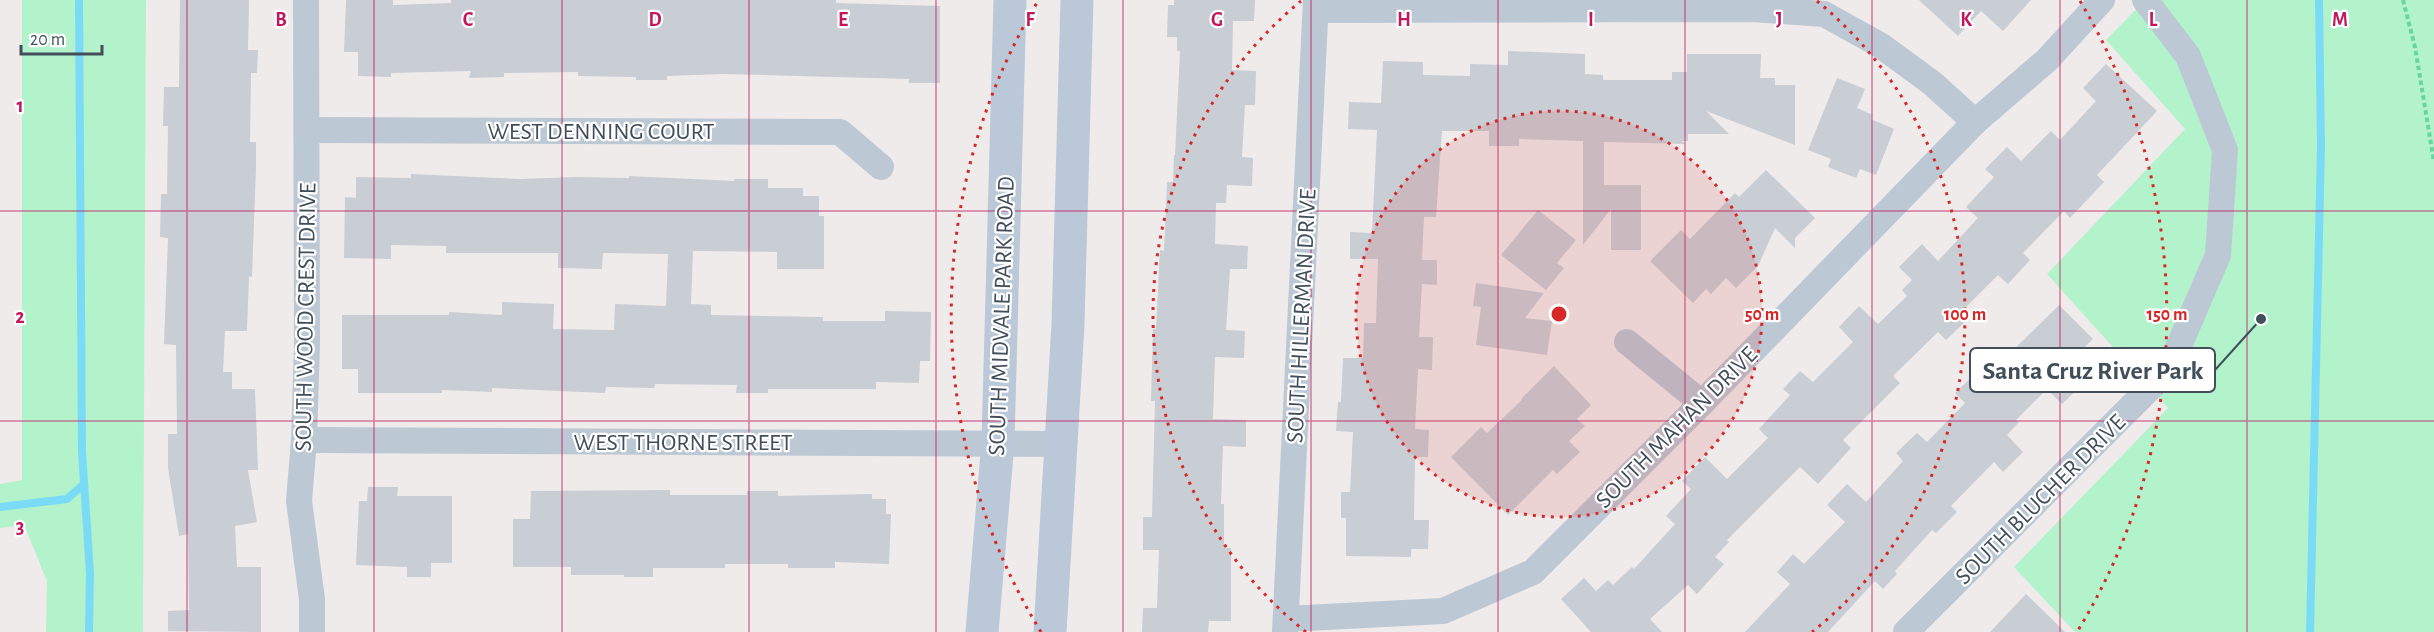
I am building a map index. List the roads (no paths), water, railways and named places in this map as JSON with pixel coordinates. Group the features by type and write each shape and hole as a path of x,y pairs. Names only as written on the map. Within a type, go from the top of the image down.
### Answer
{"main road":[{"name":"SOUTH MIDVALE PARK ROAD","path":"982,632 998,442 1010,0"},
{"path":"1050,632 1062,444 1077,0"}],"street":[{"name":"SOUTH WOOD CREST DRIVE","path":"306,0 307,345 304,440 299,501 312,599 312,632"},
{"name":"SOUTH MAHAN DRIVE","path":"1285,626 1443,611 1533,572 1702,403 1975,122 2047,60 2102,0"},
{"name":"SOUTH BLUCHER DRIVE","path":"1906,632 2169,369 2218,255 2225,150 2188,56 2145,0"},
{"path":"1316,5 1752,9 1826,7 1932,83 1975,122"},
{"name":"SOUTH HILLERMAN DRIVE","path":"1285,626 1316,5"},
{"name":"WEST DENNING COURT","path":"307,130 840,132 881,167"},
{"path":"1627,342 1702,403"},
{"name":"WEST THORNE STREET","path":"304,440 1062,444"}],"waterway":[{"path":"79,0 82,451 90,574 89,632"},
{"path":"2310,632 2321,147 2319,0"},
{"path":"0,507 67,499 84,484"}],"place":[{"name":"Santa Cruz River Park","path":"2261,319"}]}
